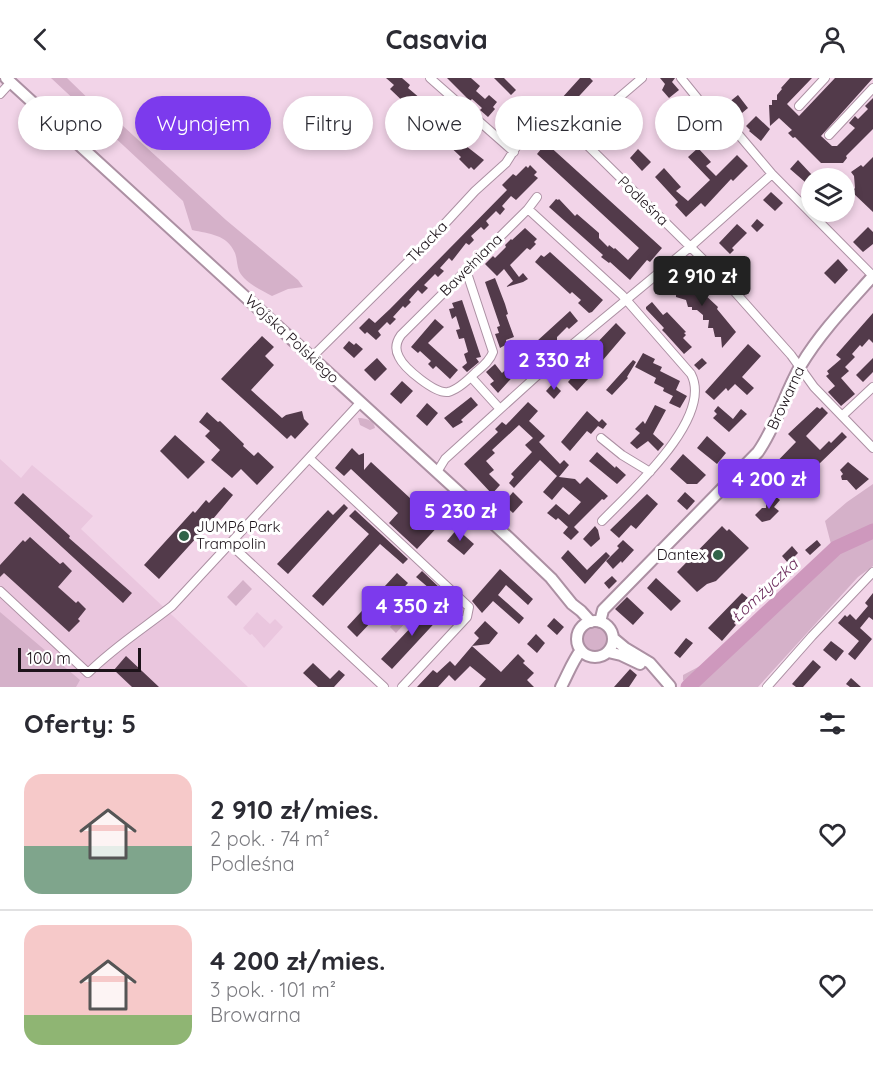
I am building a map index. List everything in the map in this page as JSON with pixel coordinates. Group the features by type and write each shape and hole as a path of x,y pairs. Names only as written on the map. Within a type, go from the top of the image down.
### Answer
{"main road":[{"name":"Wojska Polskiego","path":"8,80 437,472 551,578 572,604 595,622"},
{"name":"Browarna","path":"595,622 603,610 758,452 772,429 800,367 827,329 873,276"},
{"name":"Wojska Polskiego","path":"572,604 580,630"},
{"path":"613,638 608,652 599,657 585,653 577,640 580,630 595,622 608,626 613,638 650,663 671,686"},
{"path":"608,652 632,660 671,686"},
{"path":"561,687 570,672 577,668 585,653"}],"street":[{"path":"430,78 514,152"},
{"path":"621,96 642,78"},
{"path":"681,78 698,99 733,128 772,174 873,276"},
{"path":"798,106 825,78"},
{"path":"0,94 8,80"},
{"path":"829,135 873,88"},
{"name":"Podleśna","path":"592,150 726,282 800,367 814,387 873,448"},
{"name":"Tkacka","path":"311,358 426,244 462,204 506,163 514,152"},
{"path":"437,472 445,459 500,409 772,174"},
{"name":"Bawełniana","path":"471,377 448,392 436,390 401,361 397,346 401,335 528,209 537,197"},
{"path":"528,209 626,299 687,367 697,388 694,401 675,441 650,472 602,521"},
{"path":"466,270 493,352 487,363 471,377 500,409"},
{"path":"842,416 873,387"},
{"path":"0,591 88,673 110,652 172,606 360,403"},
{"path":"601,438 621,455 650,472"},
{"path":"309,458 469,607 467,617 402,687"},
{"path":"230,544 384,687"},
{"path":"767,687 873,572"}],"shaded area":[{"path":"51,78 67,78 86,96 70,96"},
{"path":"123,126 135,137 135,150 149,150 226,220 298,280 303,287 288,289 272,296 249,283 239,271 235,253 227,242 217,236 192,230 183,201 123,145"},
{"path":"358,418 371,421 375,428 370,430 360,425"},
{"path":"0,459 21,478 32,465 93,516 81,529 248,687 37,687 0,651"},
{"path":"873,484 873,566 858,577 758,687 691,687 683,680 683,675 702,665 831,544 825,521"},
{"path":"243,580 252,589 236,606 227,597"},
{"path":"0,612 80,680 76,687 0,687"},
{"path":"257,612 270,624 275,619 283,627 264,648 252,634 250,635 243,628"},
{"path":"402,614 408,620 396,633 390,627"},
{"path":"590,627 600,627 607,634 607,644 600,651 590,651 583,644 583,634"}],"building":[{"path":"386,78 402,78 410,85 408,88 417,96 397,96 390,89 394,85"},
{"path":"447,78 471,78 480,86 476,91 482,96 465,96"},
{"path":"494,78 504,78 516,90 511,95"},
{"path":"580,78 590,78 593,81 579,96 564,96"},
{"path":"660,78 675,78 672,82 679,90 672,96 667,96 662,90 665,84"},
{"path":"790,78 812,78 787,104 799,116 835,78 873,78 821,136 832,146 837,146 855,128 849,123 855,116 858,119 868,109 865,106 873,98 873,129 846,156 843,163 821,163 788,133 792,130 779,118 770,126 769,105 772,105 772,100 777,100 781,88"},
{"path":"489,95 495,100 493,107 495,109 488,117 483,113 483,97 485,99"},
{"path":"756,116 770,129 761,141 746,126"},
{"path":"454,150 471,150 484,160 474,170 471,167 469,169 459,159 461,157"},
{"path":"540,150 554,150 662,248 650,262 647,260 630,280 601,257 603,255 549,207 556,199 559,199 575,216 577,214 599,233 599,238 608,247 609,245 615,248 628,260 639,248 537,154"},
{"path":"639,150 651,162 642,171 630,158"},
{"path":"696,150 700,150 711,162 706,166 716,176 737,155 748,166 733,181 731,179 705,207 701,203 686,217 675,205 678,202 655,177 664,168 681,187 676,191 688,201 710,180 688,157"},
{"path":"873,157 873,212 855,195 855,169 861,165 863,167"},
{"path":"798,160 805,168 801,168 801,178 790,169"},
{"path":"530,165 537,172 534,175 538,178 516,200 511,196 502,206 505,209 500,215 496,211 486,221 489,225 484,230 481,227 471,236 474,240 469,245 466,243 452,261 449,258 440,268 444,271 438,277 435,274 424,285 428,288 422,294 418,290 409,300 411,302 405,308 403,306 393,317 396,319 390,325 387,322 378,331 381,335 376,340 359,328 369,318 375,323 390,309 507,190 502,185 513,174 516,176"},
{"path":"771,192 783,203 775,211 763,200"},
{"path":"757,219 764,225 757,232 751,226"},
{"path":"737,224 747,233 732,248 734,250 730,254 719,243"},
{"path":"868,227 873,232 873,244 863,252 853,242"},
{"path":"525,228 537,239 534,242 536,244 530,250 527,248 510,265 519,277 523,273 528,279 506,287 513,281 504,269 497,276 485,264 493,256 495,258 511,239"},
{"path":"550,252 603,300 592,312 589,313 578,303 581,300 572,292 570,294 535,262 541,255 544,257"},
{"path":"838,259 848,270 835,284 824,273"},
{"path":"677,272 686,280 688,279 718,307 717,309 736,332 722,348 721,337 715,337 713,328 708,328 709,320 703,320 703,315 697,310 692,310 692,307 688,307 686,300 676,297 676,292 667,290 667,283"},
{"path":"495,278 514,337 506,340 507,344 500,348 495,334 499,333 497,327 500,326 485,282"},
{"path":"462,300 481,357 476,358 479,362 467,372 462,367 467,363 464,354 468,352 464,338 459,339 456,330 460,329 456,316 452,319 449,309 454,308 452,303"},
{"path":"652,302 663,315 667,312 686,332 683,338 692,347 684,354 646,309"},
{"path":"570,311 578,321 569,329 567,327 557,337 557,342 524,373 517,372 498,393 490,384 494,381 486,372 495,364 502,373"},
{"path":"873,313 873,343 869,339 862,347 860,345 852,354 855,357 845,367 849,371 841,378 855,394 841,406 828,392 835,386 826,376 829,374 827,371 841,359 836,355"},
{"path":"435,319 444,327 428,343 458,370 450,379 436,366 433,369 428,364 431,361 420,351 418,353 411,347"},
{"path":"616,323 626,333 597,367 583,354"},
{"path":"262,336 274,347 265,356 274,365 251,390 282,418 302,411 304,419 309,424 295,439 291,435 287,439 221,379"},
{"path":"349,341 363,349 354,358 343,348"},
{"path":"748,344 761,356 742,377 754,388 747,395 735,384 728,391 726,388 714,400 705,392"},
{"path":"643,353 655,359 653,363 662,367 660,371 680,381 676,390 687,396 680,408 669,403 673,396 654,383 656,378 635,367"},
{"path":"377,358 387,369 375,381 364,370"},
{"path":"702,358 707,363 699,370 694,365"},
{"path":"873,358 873,372 863,382 856,375"},
{"path":"633,360 636,362 628,378 612,395 606,390"},
{"path":"579,369 589,378 577,391 568,382"},
{"path":"402,381 413,391 401,404 390,394"},
{"path":"553,383 561,391 554,399 546,391"},
{"path":"471,397 478,405 461,420 463,422 453,428 444,418"},
{"path":"528,402 538,411 529,421 545,436 539,442 560,464 564,460 569,465 559,477 575,479 580,484 587,477 608,496 602,499 574,527 579,532 571,540 563,533 568,527 558,518 556,520 547,513 556,504 569,515 581,502 563,487 552,500 543,492 557,476 540,460 514,488 509,483 514,477 511,474 532,452 525,445 533,438 519,425 492,450 495,453 486,461 494,470 489,474 500,485 492,494 464,464 498,432 495,429 502,422 506,425"},
{"path":"427,403 438,413 427,426 416,416"},
{"path":"655,405 666,410 653,434 664,444 658,451 648,441 637,449 630,443 640,433 635,429 643,421 645,424"},
{"path":"718,406 733,419 741,409 747,414 729,432 713,418 717,414 714,411"},
{"path":"817,407 820,409 822,407 828,413 806,436 820,450 842,432 847,437 818,465 812,459 780,492 763,476 796,442 788,434"},
{"path":"587,411 599,422 602,419 607,424 603,429 598,426 591,434 587,431 570,451 561,442"},
{"path":"207,412 218,422 220,421 254,456 258,452 274,467 257,485 241,469 232,478 211,460 220,450 205,436 210,431 199,422"},
{"path":"175,435 205,462 188,479 160,451"},
{"path":"707,436 726,453 717,464 697,448"},
{"path":"352,448 359,455 364,453 364,470 371,462 411,499 414,496 442,522 417,549 389,523 398,513 351,469 344,476 335,468"},
{"path":"597,452 626,475 617,484 589,461"},
{"path":"683,454 706,475 697,484 687,484 670,469"},
{"path":"848,462 869,479 856,490 847,480 842,480 843,474 840,470"},
{"path":"224,487 233,495 159,579 144,565 193,511 195,513 206,500 209,503"},
{"path":"513,492 523,502 513,513 503,504"},
{"path":"685,492 695,501 687,510 677,501"},
{"path":"23,493 70,536 69,538 132,593 123,603 14,503"},
{"path":"647,494 658,504 636,529 631,525 619,538 610,530"},
{"path":"774,495 780,500 774,507 779,511 770,520 762,522 755,515 762,508 766,508 766,503"},
{"path":"344,504 348,508 288,574 277,564 328,510 333,515"},
{"path":"355,510 408,559 403,564 380,544 323,606 312,596 369,534 349,516"},
{"path":"595,526 600,539 591,547 583,539"},
{"name":"Dantex","path":"722,526 727,531 729,529 749,548 716,581 707,584 697,592 677,572"},
{"path":"457,529 474,544 464,555 447,541"},
{"path":"30,537 60,564 63,562 72,571 58,587 86,609 78,619 80,621 69,632 4,573 0,577 0,565 23,540 25,542"},
{"path":"623,540 634,550 613,569 606,561 619,548 617,546"},
{"path":"817,540 821,545 810,555 805,550"},
{"path":"792,546 798,553 788,563 782,556"},
{"path":"568,550 587,570 606,552 610,556 585,584 561,558"},
{"path":"500,569 533,599 528,605 506,585 498,595 524,618 519,624 493,601 482,613 472,601"},
{"path":"422,571 441,589 436,594 416,577"},
{"path":"397,573 408,583 357,637 347,627"},
{"path":"612,576 617,581 609,589 604,583"},
{"path":"656,578 681,601 671,611 647,588"},
{"path":"742,593 748,598 734,613 739,617 734,623 736,625 722,641 708,628"},
{"path":"873,593 873,620 869,617 860,628 872,639 855,660 848,654 859,641 838,623 845,615 847,617 850,614 856,620 868,606 865,603"},
{"path":"627,597 644,613 633,625 615,609"},
{"path":"432,605 442,615 392,669 381,659"},
{"path":"554,618 564,627 557,635 547,626"},
{"path":"485,621 498,633 489,644 472,646 479,638 474,633"},
{"path":"536,634 545,643 537,653 527,644"},
{"path":"686,638 693,643 680,658 674,653"},
{"path":"831,641 844,651 836,661 823,650"},
{"path":"472,646 501,672 518,654 525,661 523,663 534,673 527,680 534,687 479,687 486,679 470,666 455,681 449,675 438,687 417,687 433,670 437,673 450,661 455,666"},
{"path":"126,656 159,687 132,687 114,670"},
{"path":"813,660 821,667 803,687 796,687 792,684"},
{"path":"313,663 330,679 339,670 345,675 334,687 318,687 303,673"},
{"path":"630,669 637,675 629,687 614,687"},
{"path":"851,678 861,687 850,687 846,684"}],"waterway":[{"name":"Łomżyczka","path":"688,687 836,548 873,531"}],"place":[{"name":"JUMP6 Park Trampolin","path":"184,536"},
{"name":"Dantex","path":"718,555"}]}
